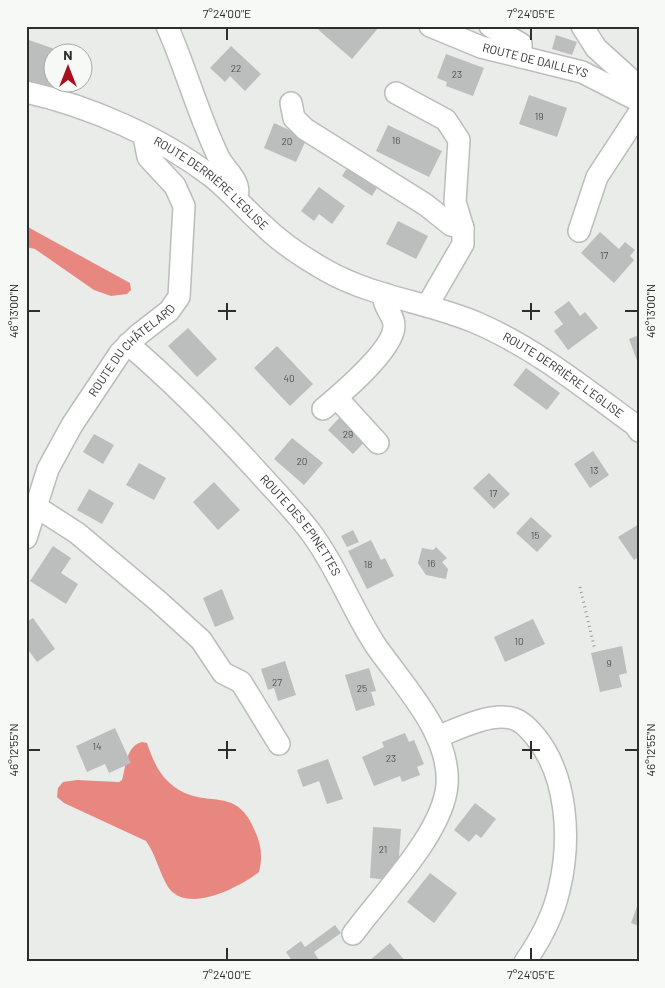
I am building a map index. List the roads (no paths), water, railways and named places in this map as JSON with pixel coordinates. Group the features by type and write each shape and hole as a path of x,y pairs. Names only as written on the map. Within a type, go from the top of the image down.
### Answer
{"street":[{"path":"167,26 217,154 234,179 238,191 236,199"},
{"name":"ROUTE DE DAILLEYS","path":"430,26 481,47 582,72 639,101"},
{"path":"490,26 521,44 520,57"},
{"path":"582,26 596,48 639,86"},
{"name":"ROUTE DERRIÈRE L'EGLISE","path":"26,92 106,118 183,156 212,177 262,225 300,255 330,272 386,294 476,323 528,348 635,425 639,431"},
{"path":"396,93 446,120 459,140 455,202 463,228 463,244 427,306"},
{"path":"292,103 294,118 305,129 426,205 451,225 463,228"},
{"path":"580,231 597,177 639,113"},
{"name":"ROUTE DU CHÂTELARD","path":"26,538 48,469 72,425 128,344 174,307 179,297 184,206 176,186 148,157 144,136"},
{"path":"378,443 330,404 358,379 393,335 394,324 384,303 386,294"},
{"name":"ROUTE DES EPINETTES","path":"128,344 222,433 304,523 333,567 375,644 411,693 437,737 444,753 447,787 442,804 433,823 402,873 353,934"},
{"path":"35,506 77,533 158,600 201,640 223,674 241,682 278,744"},
{"path":"437,737 482,720 509,717 521,722 533,734 546,752 554,769 564,819 561,881 546,929 525,962"}]}
